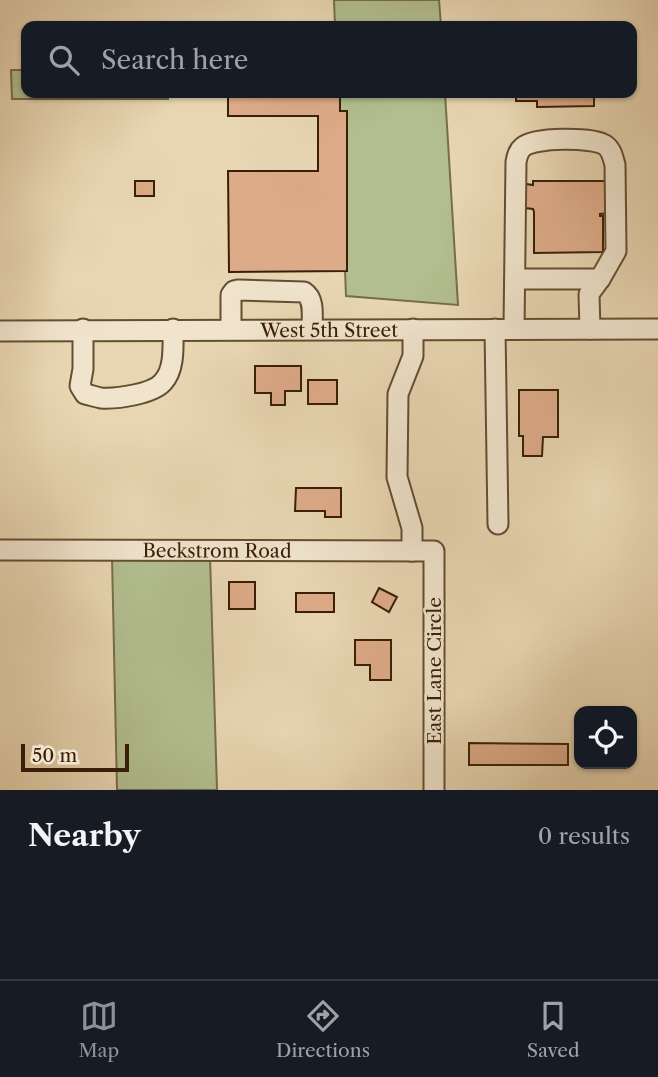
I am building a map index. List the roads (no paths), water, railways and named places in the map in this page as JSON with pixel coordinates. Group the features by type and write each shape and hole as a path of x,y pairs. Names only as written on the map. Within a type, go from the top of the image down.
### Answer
{"street":[{"path":"498,524 504,329 515,279 516,162 523,146 536,141 589,139 599,142 609,149 615,165 616,251 589,294 590,329"},
{"path":"515,279 600,279"},
{"path":"231,329 231,295 238,290 309,294 312,329"},
{"path":"83,329 83,369 80,386 85,394 102,398 152,391 164,381 171,367 173,329"},
{"path":"412,551 412,528 397,477 398,394 413,356 414,329"},
{"name":"West 5th Street","path":"0,331 658,329"},
{"name":"Beckstrom Road","path":"0,550 433,551"},
{"name":"East Lane Circle","path":"433,551 434,790"}]}
